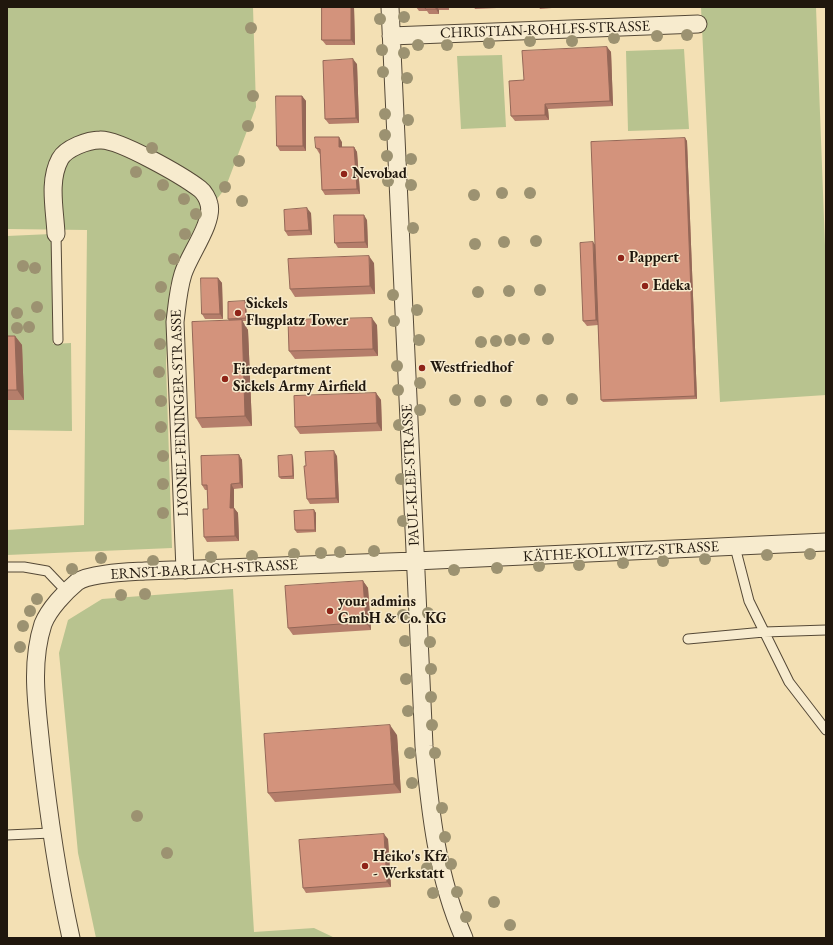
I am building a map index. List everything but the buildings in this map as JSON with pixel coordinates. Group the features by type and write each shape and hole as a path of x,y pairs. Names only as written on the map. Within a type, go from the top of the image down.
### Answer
{"street":[{"name":"PAUL-KLEE-STRASSE","path":"390,7 421,709 428,797 436,846 453,914 464,938"},
{"name":"CHRISTIAN-ROHLFS-STRASSE","path":"391,36 698,24"},
{"name":"LYONEL-FEININGER-STRASSE","path":"56,234 53,191 54,175 60,158 74,146 99,140 125,146 176,173 201,190 210,204 210,214 206,227 184,273 179,292 175,322 185,570"},
{"name":"KÄTHE-KOLLWITZ-STRASSE","path":"415,561 826,542"},
{"name":"ERNST-BARLACH-STRASSE","path":"71,938 51,833 36,696 36,657 44,623 58,600 79,581 102,574 145,571 415,561"}],"lane":[{"path":"56,234 58,340"},
{"path":"735,547 748,601 789,682 826,730"},
{"path":"7,568 24,567 47,571 67,592"},
{"path":"688,639 764,632 826,630"},
{"path":"7,835 51,833"}],"green space":[{"path":"7,7 253,7 256,107 225,189 197,223 170,286 166,364 172,548 7,555 7,530 84,525 87,230 7,229"},
{"path":"701,7 816,7 826,272 826,395 720,402"},
{"path":"684,49 689,129 628,131 626,51"},
{"path":"502,55 506,127 461,129 457,56"},
{"path":"51,234 53,344 71,343 72,431 7,430 7,236"},
{"path":"233,589 254,932 314,928 335,938 96,938 78,853 59,653 68,620 102,599"}],"place":[{"name":"Nevobad","path":"344,174"},
{"name":"Pappert","path":"621,258"},
{"name":"Edeka","path":"645,286"},
{"name":"Sickels Flugplatz Tower","path":"238,313"},
{"name":"Westfriedhof","path":"422,368"},
{"name":"Firedepartment Sickels Army Airfield","path":"225,379"},
{"name":"your admins GmbH & Co. KG","path":"330,611"},
{"name":"Heiko's Kfz - Werkstatt","path":"365,866"}]}
